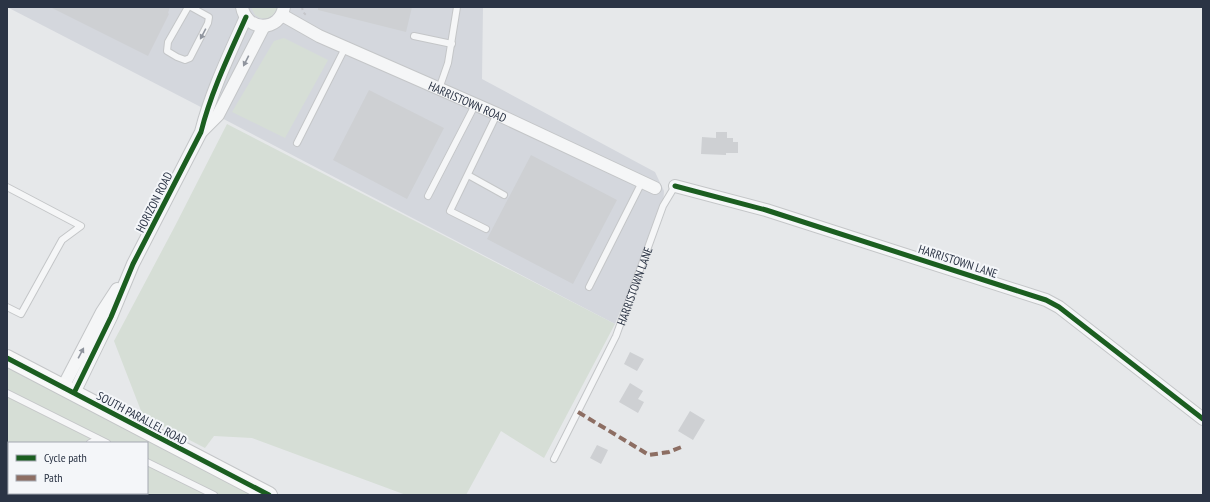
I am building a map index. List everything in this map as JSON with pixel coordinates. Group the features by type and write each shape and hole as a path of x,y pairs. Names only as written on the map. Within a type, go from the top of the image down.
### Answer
{"main road":[{"name":"SOUTH PARALLEL ROAD","path":"7,358 268,495"}],"street":[{"name":"HARRISTOWN ROAD","path":"264,26 271,25 277,21 283,11 319,36 497,114 655,188"},
{"path":"244,12 251,22 264,26"},
{"name":"HORIZON ROAD","path":"68,390 112,317 133,264 201,132 206,111 244,12"},
{"name":"HORIZON ROAD","path":"201,132 218,115 264,26"},
{"name":"HARRISTOWN LANE","path":"674,186 760,208 1046,300 1059,307 1203,419"}],"lane":[{"path":"188,7 168,42 167,51 185,60 190,58 208,23 209,17 191,7"},
{"path":"439,89 448,63 457,7"},
{"path":"414,36 452,44"},
{"path":"297,144 345,48"},
{"path":"428,196 475,105"},
{"path":"486,229 450,211 497,114"},
{"path":"468,175 504,195"},
{"path":"589,287 642,182"},
{"name":"HARRISTOWN LANE","path":"554,459 616,336 663,206 674,186"},
{"path":"7,187 81,226 62,240 21,314 7,307"},
{"path":"7,393 105,442"},
{"path":"92,442 98,439"},
{"path":"148,462 214,495"}],"shaded area":[{"path":"7,7 483,7 482,79 655,172 664,191 663,206 615,324 195,104"},
{"path":"251,7 277,7 274,14 268,18 262,18 255,15"},
{"path":"284,38 328,60 285,138 232,112 274,41"},
{"path":"227,124 615,324 544,458 501,431 466,495 406,495 252,438 214,436 205,448 143,416 114,341"},
{"path":"7,367 253,495 7,495"}],"building":[{"path":"50,7 170,7 169,14 148,56"},
{"path":"318,7 412,7 406,32 318,10"},
{"path":"369,90 444,128 407,199 333,160"},
{"path":"716,132 727,132 727,138 733,138 733,142 738,142 738,153 726,153 726,155 701,154 702,137 716,138"},
{"path":"531,155 617,200 573,284 487,239"},
{"path":"630,352 644,359 637,371 624,364"},
{"path":"630,383 643,391 638,399 644,402 638,413 619,402"},
{"path":"690,411 705,420 693,440 678,431"},
{"path":"597,445 608,450 601,464 590,458"}],"marked path":[{"path":"578,412 649,455 669,452 684,446"}],"cycle path":[{"path":"74,393 111,317 133,264 201,132 215,88 246,17"},
{"path":"675,186 766,210 1046,300 1059,307 1203,419"},
{"path":"7,358 269,495"}]}
